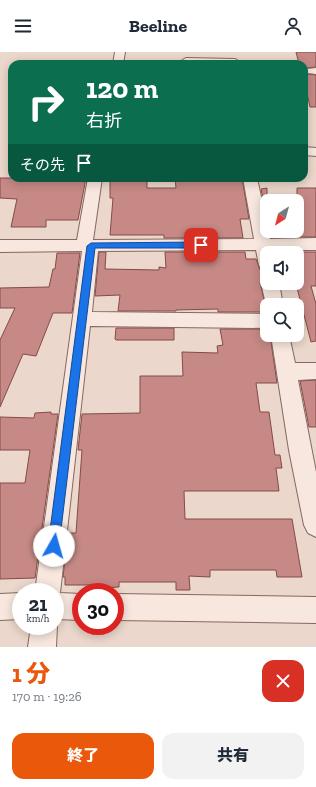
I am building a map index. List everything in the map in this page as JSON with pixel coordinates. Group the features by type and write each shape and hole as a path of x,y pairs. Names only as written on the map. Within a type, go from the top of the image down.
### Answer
{"street":[{"path":"210,60 235,59"},
{"path":"49,583 82,319 87,245 95,182"},
{"path":"251,182 263,244"},
{"path":"0,246 316,244"},
{"path":"82,319 260,321"},
{"path":"281,342 286,372 308,450 316,525"},
{"path":"286,372 316,371"},
{"path":"0,607 12,606"},
{"path":"124,607 316,610"},
{"path":"42,647 43,635"}],"building":[{"path":"296,52 316,52 316,67 308,68 308,60 298,60"},
{"path":"308,74 316,75 316,107 310,107 308,98"},
{"path":"0,178 8,178 8,182 85,182 78,220 46,220 46,227 11,227 17,199 0,198"},
{"path":"110,182 147,182 147,188 176,188 175,182 243,182 249,219 240,219 243,238 164,238 164,235 110,235 113,198 110,198"},
{"path":"267,188 267,194 262,194 261,189"},
{"path":"297,188 316,188 316,237 304,237 304,194 297,194"},
{"path":"99,252 106,252 105,269 159,270 159,267 166,268 165,252 245,252 246,259 256,259 260,270 260,290 262,290 264,298 260,298 260,312 218,312 218,309 118,311 120,295 95,296"},
{"path":"304,252 316,252 316,286 311,286 316,304 316,341 311,342 304,315 304,298 300,298 298,290 304,290"},
{"path":"57,253 80,253 72,313 53,313 36,356 23,354 0,407 0,340 15,308 0,308 0,288 49,287 53,269 55,269"},
{"path":"116,328 174,328 174,340 116,340"},
{"path":"220,329 260,329 260,342 271,342 277,383 256,383 260,412 269,412 275,455 280,455 282,468 276,468 279,491 184,491 185,519 292,519 302,577 277,577 276,570 210,570 210,577 189,576 190,590 176,590 176,582 72,583 72,585 65,585 65,577 63,577 68,533 76,533 82,450 78,450 82,414 140,413 140,376 183,376 182,352 218,353 217,346 223,345"},
{"path":"316,380 316,427 309,427 300,381"},
{"path":"51,412 51,414 58,414 35,578 0,579 0,483 25,483 30,450 0,450 0,417 34,418 35,413"}],"route":[{"path":"54,546 91,246 201,245"}]}
